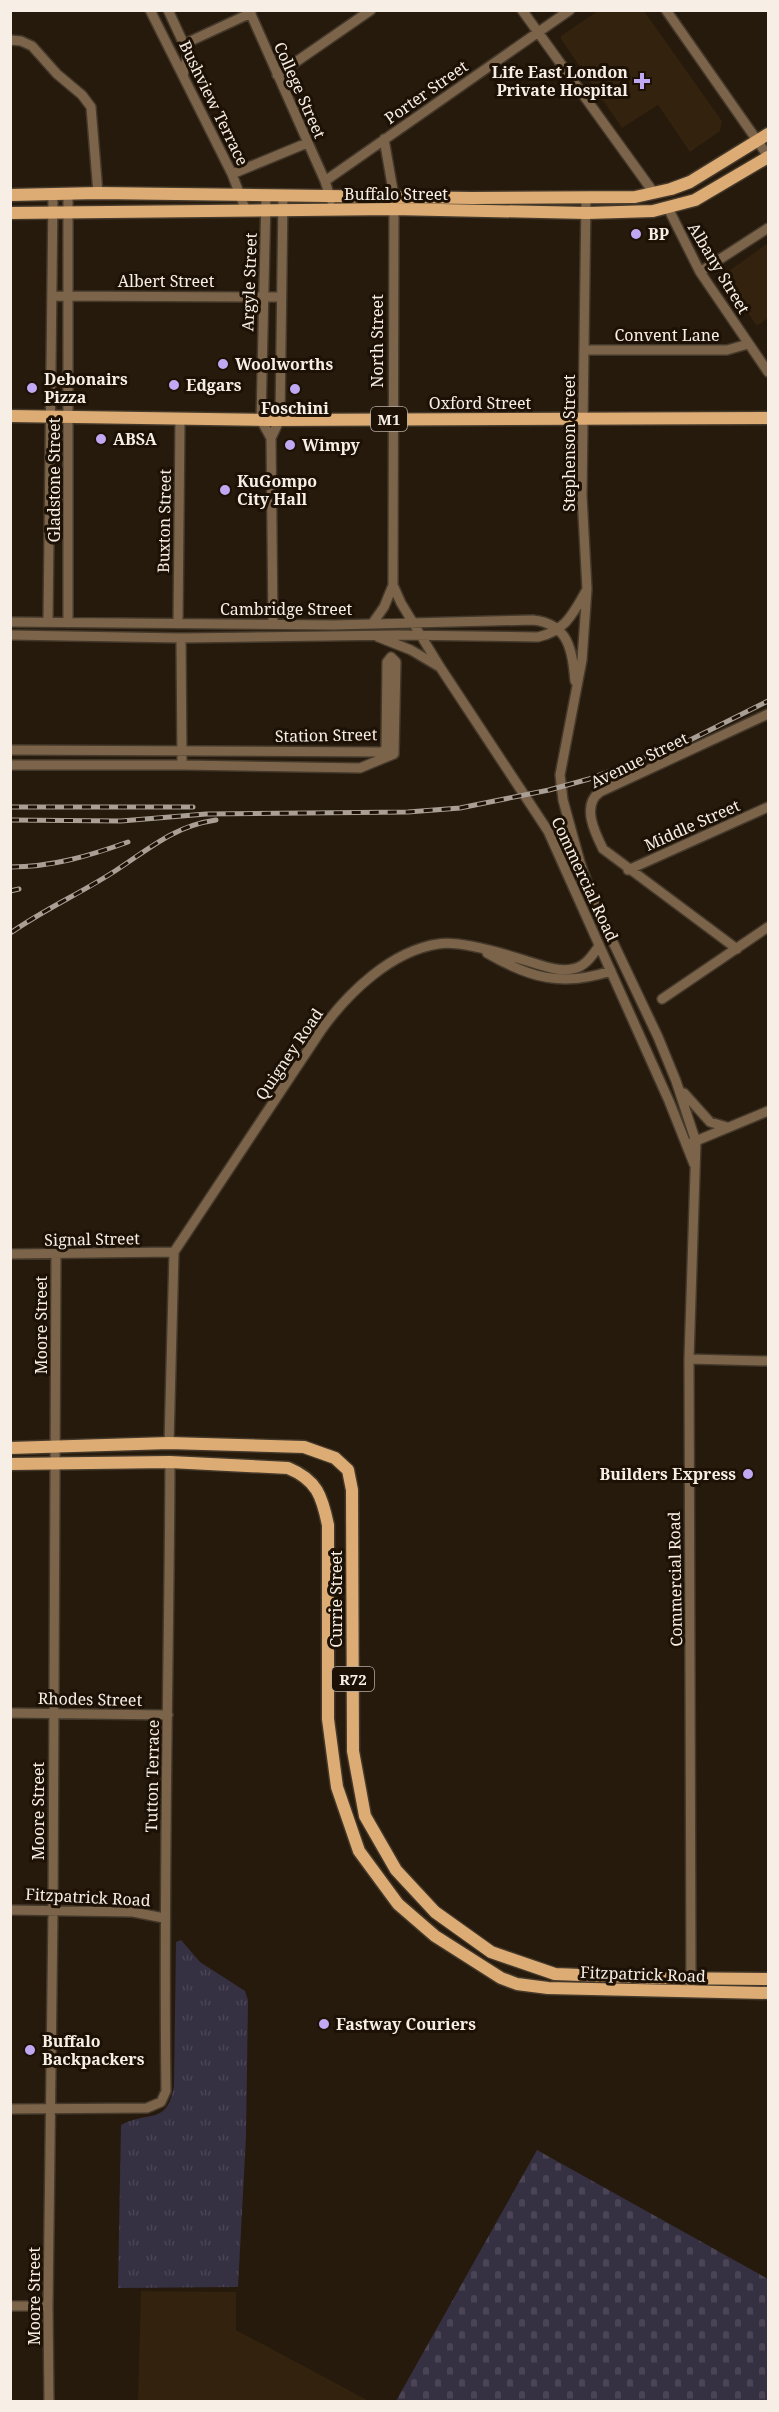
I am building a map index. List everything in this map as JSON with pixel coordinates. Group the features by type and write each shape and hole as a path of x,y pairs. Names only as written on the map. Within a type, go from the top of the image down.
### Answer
{"main road":[{"name":"Buffalo Street","path":"10,213 283,212 334,210 394,203 635,197 690,182 763,137"},
{"name":"Buffalo Street","path":"10,195 98,193 330,196 394,203 587,213 640,212 668,208 694,200 768,156"},
{"name":"Oxford Street","path":"10,416 261,420 768,418"},
{"name":"Currie Street","path":"10,1448 169,1443 304,1447 335,1458 348,1470 352,1491 353,1752 365,1816 396,1870 435,1912 492,1952 555,1974"},
{"name":"Currie Street","path":"10,1464 170,1462 288,1468 305,1474 322,1497 328,1525 328,1719 337,1787 359,1851 398,1904 435,1936 501,1978 517,1984"},
{"name":"Fitzpatrick Road","path":"555,1974 768,1978"},
{"name":"Fitzpatrick Road","path":"517,1984 548,1988 768,1993"}],"street":[{"name":"Bushview Terrace","path":"150,10 232,174 242,195 246,211"},
{"path":"168,10 188,53 183,76"},
{"path":"277,75 371,10"},
{"path":"522,10 654,193"},
{"name":"Porter Street","path":"325,181 570,10"},
{"path":"184,44 250,12"},
{"name":"College Street","path":"250,12 325,181"},
{"path":"669,12 763,137 768,156"},
{"path":"10,40 27,43 37,50 57,74 82,95 91,107 98,193"},
{"name":"North Street","path":"384,139 394,203 393,585 401,603 415,623"},
{"path":"232,174 307,143"},
{"path":"325,181 334,210"},
{"name":"Gladstone Street","path":"68,194 68,623"},
{"name":"Gladstone Street","path":"48,622 53,195"},
{"name":"Argyle Street","path":"266,196 261,420 271,438"},
{"name":"Argyle Street","path":"273,624 271,438 280,419 283,196"},
{"name":"Stephenson Street","path":"575,686 582,660 587,589 582,496 586,199"},
{"name":"Albany Street","path":"668,208 700,273 768,372"},
{"path":"700,273 768,228"},
{"name":"Albert Street","path":"52,296 280,297"},
{"name":"Convent Lane","path":"585,350 727,350 748,344"},
{"name":"Buxton Street","path":"178,624 180,418"},
{"path":"372,624 384,606 393,585"},
{"path":"575,686 570,647 558,630 567,623 587,589"},
{"name":"Cambridge Street","path":"10,622 372,624 533,620 552,624 558,630 537,637 374,635 181,638 10,635"},
{"name":"Commercial Road","path":"415,623 440,667 548,831 669,1101 695,1165"},
{"path":"374,635 411,650 440,667"},
{"path":"181,638 182,765"},
{"name":"Station Street","path":"10,750 383,751 386,746 387,662 389,658 395,660 394,754 360,768 10,765"},
{"name":"Commercial Road","path":"575,686 560,775 563,800 593,900 676,1081 696,1142 689,1359 691,1993"},
{"name":"Avenue Street","path":"737,950 603,849 590,814 590,805 594,796 768,714"},
{"name":"Middle Street","path":"628,870 768,807"},
{"path":"662,999 768,927"},
{"name":"Quigney Road","path":"174,1252 322,1029 347,998 375,974 407,954 438,944 479,949 552,968 573,969 589,960 599,946"},
{"name":"Quigney Road","path":"479,949 516,969 564,981 583,979 611,971"},
{"path":"676,1081 703,1116 710,1122 727,1127"},
{"path":"686,1145 768,1111"},
{"path":"169,1443 174,1252"},
{"name":"Signal Street","path":"10,1254 174,1252"},
{"name":"Moore Street","path":"49,2402 53,1713 57,1463 56,1255"},
{"path":"689,1359 768,1361"},
{"name":"Tutton Terrace","path":"52,2108 147,2108 161,2102 166,2091 164,1918 170,1462"},
{"name":"Rhodes Street","path":"10,1713 168,1714"},
{"name":"Fitzpatrick Road","path":"10,1910 133,1912 164,1918"},
{"path":"10,2109 52,2108"},
{"path":"10,2306 48,2306"}],"shaded area":[{"name":"Life East London Private Hospital","path":"599,10 644,11 722,121 720,131 690,152 658,105 622,128 561,39 561,36"},
{"path":"768,243 768,318 757,326 722,276"},
{"path":"141,2291 236,2292 236,2330 369,2401 138,2401"}],"green space":[{"path":"181,1940 200,1962 245,1991 248,2000 246,2136 238,2287 118,2288 121,2125 162,2112 171,2099 174,2086 176,1942"},
{"path":"537,2150 768,2279 768,2401 396,2401"}],"railway":[{"path":"10,820 121,821 206,814 408,812 460,808 549,790 589,779 686,742 768,701"},
{"path":"10,807 193,807"},
{"path":"12,932 102,879 162,840 187,827 216,820"},
{"path":"10,867 70,860 128,842"},
{"path":"10,891 19,889"}],"place":[{"name":"Life East London Private Hospital","path":"642,81"},
{"name":"BP","path":"636,234"},
{"name":"Woolworths","path":"223,364"},
{"name":"Edgars","path":"174,385"},
{"name":"Debonairs Pizza","path":"32,388"},
{"name":"Foschini","path":"295,389"},
{"name":"ABSA","path":"101,439"},
{"name":"Wimpy","path":"290,445"},
{"name":"KuGompo City Hall","path":"225,490"},
{"name":"Builders Express","path":"748,1474"},
{"name":"Fastway Couriers","path":"324,2024"},
{"name":"Buffalo Backpackers","path":"30,2050"}]}
